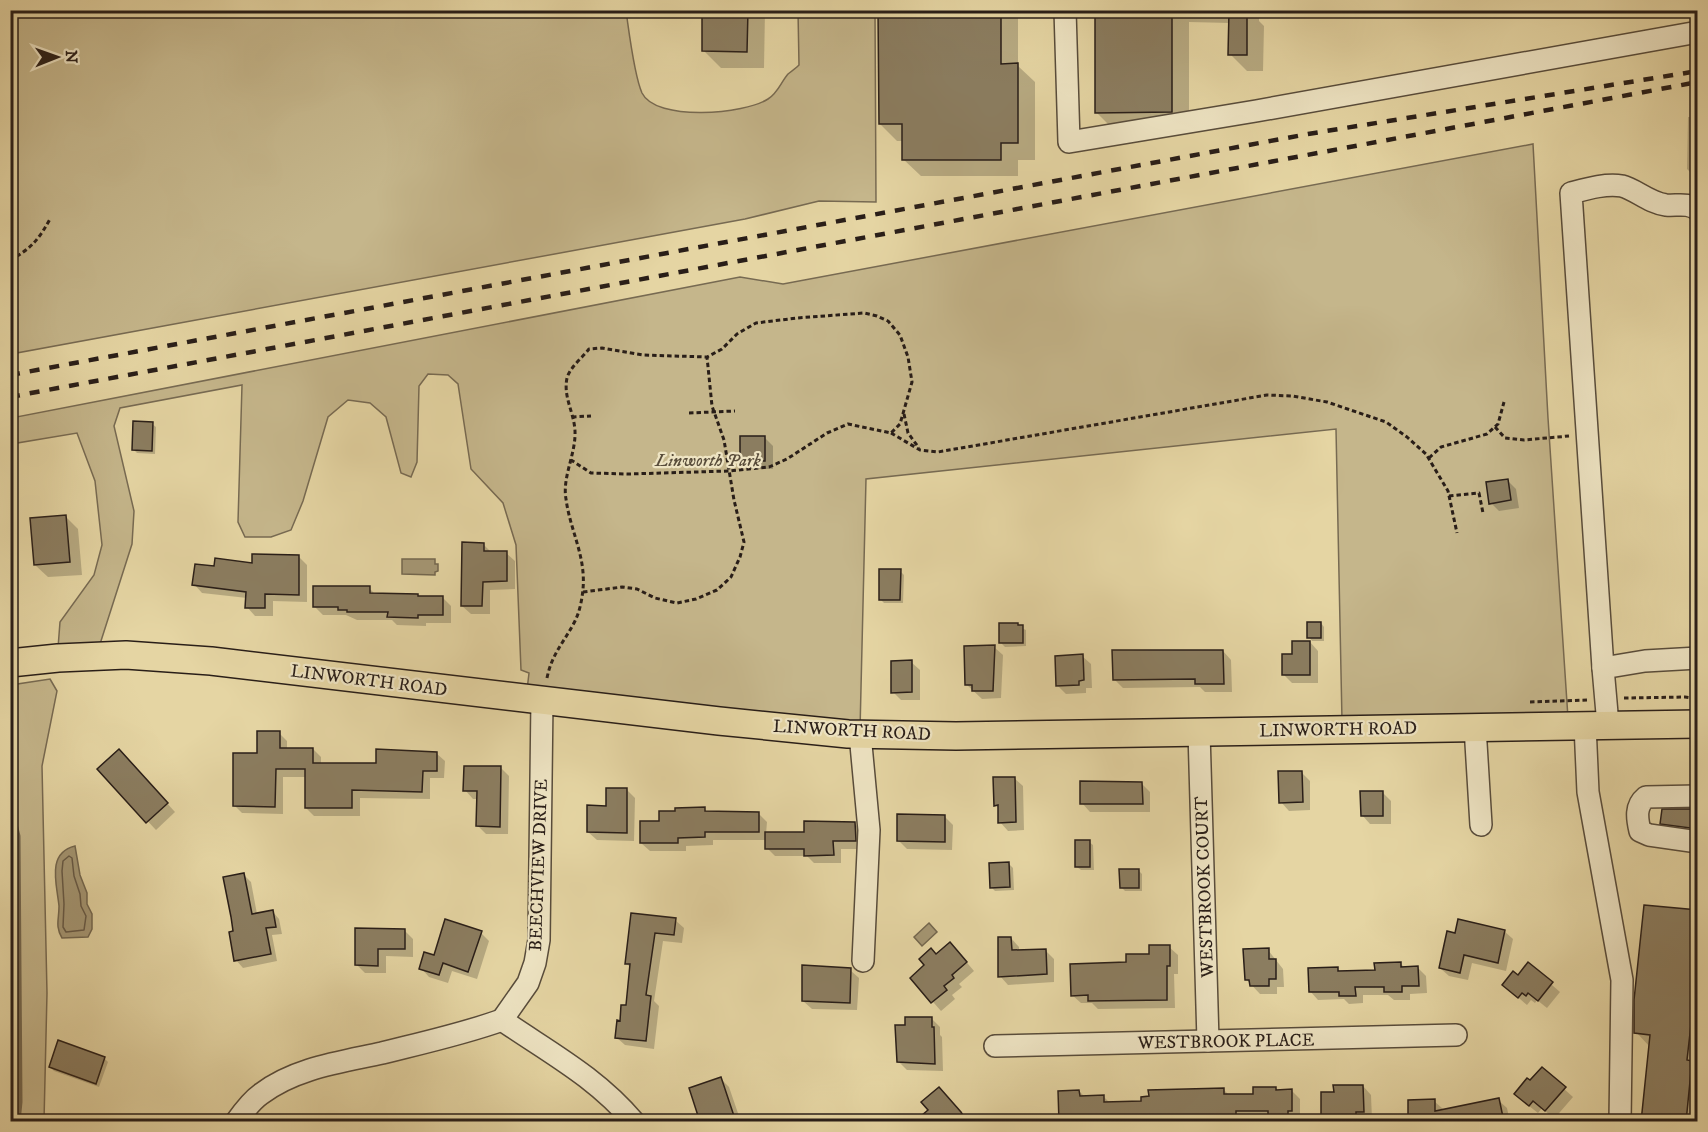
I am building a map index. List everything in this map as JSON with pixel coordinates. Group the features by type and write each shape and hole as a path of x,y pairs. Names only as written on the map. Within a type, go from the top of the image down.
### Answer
{"main road":[{"name":"LINWORTH ROAD","path":"10,663 126,655 190,659 718,721 860,734 956,736 1698,724"}],"street":[{"path":"1065,10 1070,142 1698,32"},
{"path":"1620,1122 1622,980 1588,792 1603,668 1571,193 1594,187 1623,186 1641,197 1665,205 1686,204 1697,208"},
{"path":"1603,668 1645,661 1698,658"},
{"name":"BEECHVIEW DRIVE","path":"502,1020 528,983 535,963 538,940 542,700"},
{"path":"1475,727 1480,825"},
{"name":"WESTBROOK COURT","path":"1199,732 1208,1041"},
{"path":"860,734 869,830 863,961"},
{"path":"1698,796 1646,797 1638,808 1637,821 1640,831 1649,835 1698,842"},
{"path":"236,1122 258,1096 296,1075 321,1066 471,1031 502,1020 576,1068 616,1100 634,1122"},
{"name":"WESTBROOK PLACE","path":"995,1046 1456,1035"}],"path":[{"path":"10,260 39,239 50,219"},
{"path":"542,700 549,667 560,643 576,620 584,579 580,553 566,500 565,486 572,460 575,430 565,391 568,374 590,349 602,348 643,355 707,357 722,349 737,334 756,323 864,313 877,316 888,321 900,335 908,357 912,382 900,423 891,433"},
{"path":"582,592 622,587 637,589 654,598 678,603 696,599 717,590 731,577 744,542 724,440 712,406 707,357"},
{"path":"572,460 591,473 729,471 769,467 787,459 827,433 848,424 891,433 921,450 938,452 1267,395 1292,396 1327,402 1386,422 1407,437 1429,458 1448,491 1457,533"},
{"path":"1429,458 1441,447 1487,434 1498,424 1504,402"},
{"path":"689,414 735,411"},
{"path":"904,413 908,433 921,450"},
{"path":"572,417 591,416"},
{"path":"1495,427 1505,438 1524,440 1588,434"},
{"path":"1449,496 1479,493 1483,513"}],"green space":[{"path":"11,10 626,11 634,64 642,93 650,102 682,112 741,108 757,104 774,94 788,74 799,65 798,11 875,11 876,202 819,201 745,219 11,354"},
{"name":"Linworth Park","path":"1533,144 1568,718 1342,721 1336,429 866,479 860,730 527,690 529,673 521,670 516,545 503,503 471,469 458,384 448,375 428,374 419,386 417,462 411,477 401,473 386,417 370,403 348,400 328,417 303,501 291,530 271,537 245,537 238,522 242,385 120,408 114,426 134,511 132,544 100,644 58,648 60,622 94,575 102,545 95,481 77,433 11,444 11,418 740,277 783,284"},
{"path":"50,679 57,691 42,766 47,993 44,1121 11,1121 11,685"}],"water":[{"path":"402,559 435,559 438,571 435,575 402,574"},
{"path":"75,846 80,875 87,893 87,904 92,914 92,929 88,937 62,938 58,926 59,906 55,871 60,855"},
{"path":"929,923 937,932 922,946 914,937"}],"building":[{"path":"702,10 748,10 747,52 702,51"},
{"path":"878,10 1001,10 1001,64 1018,63 1018,143 1001,143 1001,160 902,160 902,124 879,124"},
{"path":"1095,10 1172,10 1172,112 1095,113"},
{"path":"1229,10 1247,10 1247,55 1228,55"},
{"path":"133,421 153,422 152,451 132,450"},
{"path":"740,436 765,436 765,461 740,461"},
{"path":"1508,479 1511,500 1489,504 1486,482"},
{"path":"66,515 70,562 34,565 30,518"},
{"path":"462,542 484,543 484,551 507,551 507,581 483,582 482,606 461,606"},
{"path":"252,554 299,555 299,595 265,594 265,608 245,608 246,592 192,585 195,564 214,566 215,558 252,563"},
{"path":"879,569 901,569 900,600 879,600"},
{"path":"313,586 370,586 370,593 443,596 443,615 418,615 418,618 387,617 388,612 347,612 347,610 338,610 338,607 313,607"},
{"path":"1307,622 1321,622 1321,638 1307,638"},
{"path":"999,623 1023,625 1023,643 999,643"},
{"path":"1292,641 1310,641 1310,675 1282,675 1282,654 1292,654"},
{"path":"995,645 993,691 972,691 972,685 965,685 964,646"},
{"path":"1112,650 1223,650 1224,684 1195,684 1195,679 1113,680"},
{"path":"1083,654 1084,680 1079,681 1079,685 1056,686 1055,656"},
{"path":"912,660 912,692 891,693 891,661"},
{"path":"257,731 280,731 280,748 313,748 313,763 376,763 376,749 437,752 437,771 423,771 422,792 352,790 352,808 305,808 305,769 276,769 275,807 233,806 233,753 257,753"},
{"path":"119,749 168,803 146,823 97,769"},
{"path":"464,766 501,766 500,827 476,826 477,791 463,791"},
{"path":"1278,771 1302,771 1303,802 1279,803"},
{"path":"993,777 1015,777 1016,822 998,823 998,805 994,806"},
{"path":"1080,781 1142,782 1143,804 1080,804"},
{"path":"606,788 627,788 627,833 587,832 587,805 606,806"},
{"path":"1360,791 1383,791 1383,816 1361,816"},
{"path":"705,807 705,811 759,812 759,832 705,832 705,837 678,838 678,843 640,843 640,821 659,821 659,811"},
{"path":"1662,809 1698,809 1698,829 1660,824"},
{"path":"897,814 945,815 945,842 897,841"},
{"path":"804,821 855,822 856,841 833,841 834,855 804,856 804,849 765,849 765,832 804,832"},
{"path":"1075,840 1090,840 1090,867 1075,867"},
{"path":"1009,862 1010,887 990,888 989,863"},
{"path":"1119,869 1139,869 1139,888 1120,888"},
{"path":"244,873 252,914 273,910 276,927 266,928 271,954 234,961 229,932 233,931 223,877"},
{"path":"1644,905 1698,910 1698,962 1687,1060 1692,1061 1686,1122 1641,1122 1650,1035 1634,1033 1634,1000"},
{"path":"631,913 676,918 674,935 655,933 646,995 651,996 646,1041 615,1038 617,1020 620,1021 621,1005 626,1005 630,964 625,964"},
{"path":"445,919 482,931 468,972 443,963 439,975 419,969 424,952 434,955"},
{"path":"1458,919 1505,930 1498,963 1464,955 1460,973 1439,968 1447,931 1455,933"},
{"path":"355,928 405,929 405,949 378,949 378,966 355,965"},
{"path":"998,937 1011,937 1012,950 1046,949 1047,974 998,977"},
{"path":"950,942 967,962 952,975 954,978 944,986 947,990 931,1003 910,978 924,965 919,959 931,948 936,954"},
{"path":"1149,945 1170,945 1170,966 1167,966 1167,1000 1088,1001 1088,995 1071,996 1070,964 1126,962 1126,954 1149,954"},
{"path":"1269,948 1269,959 1276,959 1276,979 1269,979 1269,986 1250,986 1249,980 1245,980 1243,949"},
{"path":"1401,962 1401,967 1418,966 1419,986 1402,986 1402,992 1384,992 1384,987 1355,987 1356,996 1339,996 1339,992 1309,992 1308,968 1338,967 1338,971 1375,970 1374,963"},
{"path":"1528,962 1553,982 1538,1001 1528,993 1526,996 1522,993 1518,998 1502,985 1513,971 1518,975"},
{"path":"802,965 851,968 850,1003 802,1001"},
{"path":"905,1017 932,1017 935,1064 897,1062 895,1025 905,1025"},
{"path":"58,1040 105,1057 96,1084 49,1067"},
{"path":"1542,1067 1566,1087 1545,1111 1533,1101 1529,1106 1514,1094 1527,1078 1530,1080"},
{"path":"721,1077 736,1122 700,1122 689,1088"},
{"path":"1333,1085 1363,1085 1364,1112 1356,1112 1356,1118 1321,1119 1321,1092 1334,1092"},
{"path":"939,1087 967,1122 914,1122 928,1110 921,1102"},
{"path":"1253,1087 1276,1087 1276,1090 1292,1089 1292,1111 1288,1111 1288,1122 1268,1122 1268,1111 1236,1111 1236,1119 1170,1122 1059,1122 1058,1091 1079,1090 1080,1096 1104,1095 1104,1102 1141,1101 1141,1097 1149,1096 1148,1090 1224,1088 1224,1094 1253,1094"},
{"path":"1499,1098 1504,1122 1408,1122 1408,1100 1435,1099 1435,1111"}],"waterway":[{"path":"10,804 18,836 20,1102 18,1122"}],"railway":[{"path":"10,375 1308,134 1698,71"},
{"path":"10,397 1698,82"}]}
